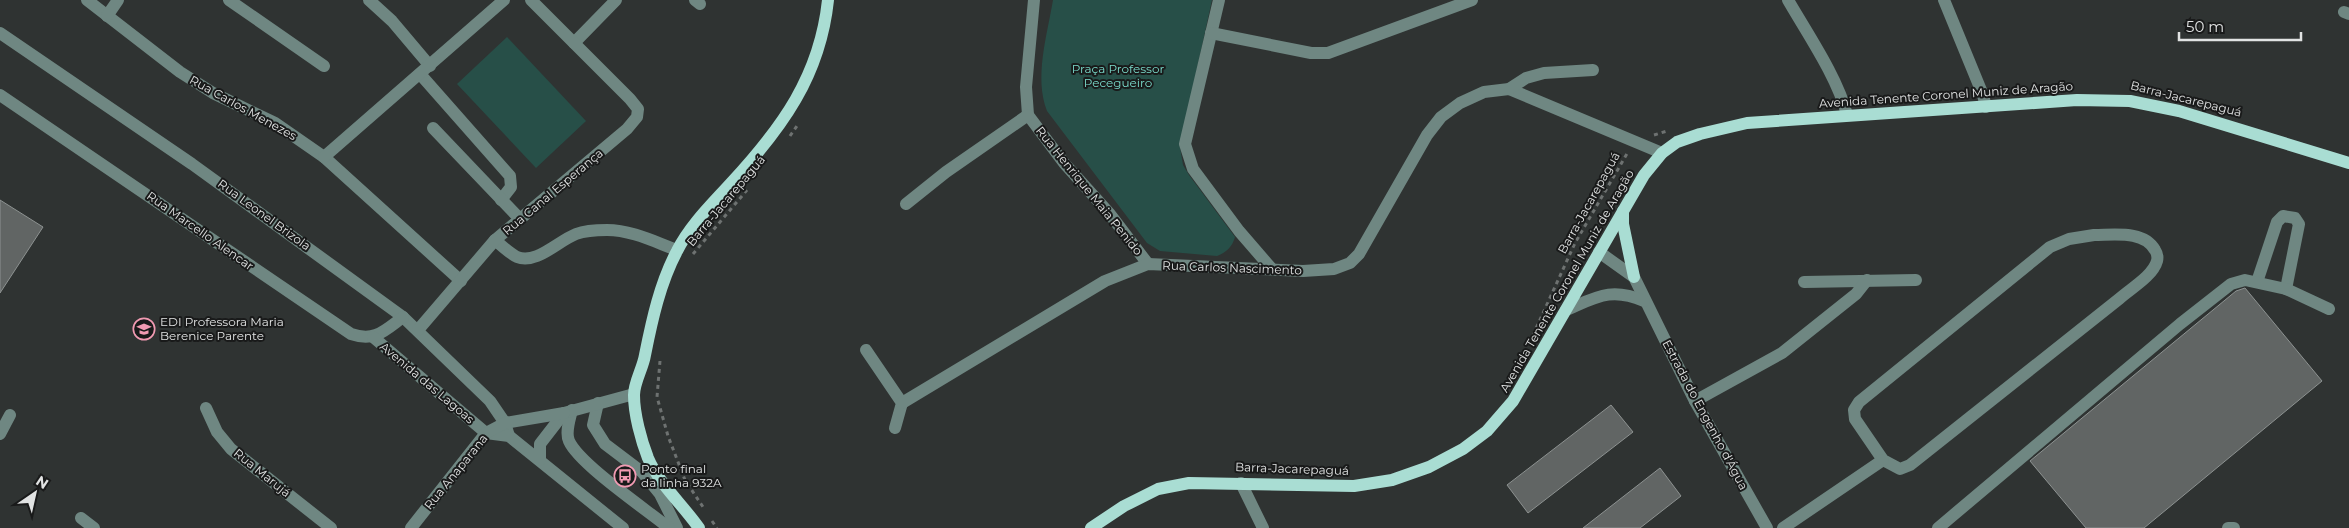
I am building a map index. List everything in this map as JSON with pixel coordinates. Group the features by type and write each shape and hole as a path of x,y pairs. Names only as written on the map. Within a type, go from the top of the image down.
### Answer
{"main road":[{"path":"699,528 648,459 641,436 634,394 645,358 652,320 677,250 696,223 764,147 793,107 812,70 826,25 828,0"},
{"name":"Avenida Tenente Coronel Muniz de Aragão","path":"1091,528 1124,506 1158,490 1189,482 1354,486 1392,480 1438,463 1463,449 1487,431 1513,401 1635,187 1662,153 1677,142 1700,134 1747,123 1847,115 2077,100 2130,101 2179,111 2349,163"},
{"path":"1623,209 1623,224 1634,277"}],"street":[{"name":"Rua Carlos Menezes","path":"87,0 180,72 213,93 276,123 324,157 461,281"},
{"path":"107,16 118,0"},
{"path":"229,0 324,66"},
{"path":"370,0 392,21 425,70 510,176 511,187 501,200"},
{"path":"531,0 574,43 616,0"},
{"name":"Rua Henrique Maia Penido","path":"1034,0 1026,87 1028,115 1064,163 1109,213 1148,264"},
{"path":"1219,0 1185,144 1193,169 1239,231 1271,268"},
{"path":"1211,33 1311,53 1328,53 1472,0"},
{"path":"1788,0 1836,86 1847,115"},
{"path":"1944,0 1986,107"},
{"path":"324,157 425,70 497,3"},
{"name":"Rua Leonel Brizola","path":"0,33 192,164 403,317 490,401 505,423"},
{"name":"Rua Canal Esperança","path":"418,330 495,240 519,218 627,130 637,117 638,109 630,99 574,43"},
{"name":"Rua Carlos Nascimento","path":"902,403 1105,281 1148,264 1271,268 1303,271 1334,270 1350,264 1359,254 1427,135 1441,117 1460,103 1484,92 1509,89 1526,78 1544,73 1593,70"},
{"name":"Rua Carlos Nascimento","path":"1509,89 1662,153"},
{"name":"Rua Marcello Alencar","path":"0,96 351,334 363,338 373,337"},
{"path":"906,204 946,172 1028,115"},
{"path":"433,128 519,218"},
{"path":"2257,282 2277,222 2283,216 2296,218 2299,224 2286,289"},
{"path":"495,240 516,256 526,259 541,254 554,244 577,234 606,230 626,232 677,250"},
{"path":"2094,235 2133,235 2151,243 2157,255 2157,262 2150,271 2119,299 1910,465 1900,469 1883,460 1855,419 1854,410 1858,402 2050,247 2069,239 2094,235"},
{"path":"1599,252 1634,277"},
{"name":"Estrada do Engenho d'Água","path":"1634,277 1694,401 1767,528"},
{"path":"1694,401 1782,353 1856,294 1867,280"},
{"path":"1804,282 1916,280"},
{"path":"1938,528 2224,290 2245,280 2257,282 2286,289 2329,309"},
{"path":"1566,310 1602,295 1616,292 1644,300"},
{"path":"373,337 403,317"},
{"name":"Avenida das Lagoas","path":"373,337 486,432 510,436 623,528"},
{"path":"866,350 902,403 895,428"},
{"name":"Rua Anaparana","path":"411,528 486,432 505,423 568,411 634,394"},
{"path":"598,404 593,425 605,444 642,472 660,494 677,528"},
{"name":"Rua Marujá","path":"206,408 217,432 231,449 331,528"},
{"path":"540,460 540,444 568,411"},
{"path":"568,411 568,434 574,448 591,467 669,528"},
{"path":"0,434 10,415"},
{"path":"505,423 510,436"},
{"path":"1783,528 1883,460"},
{"path":"1241,483 1263,528"},
{"path":"81,518 94,528"},
{"path":"2228,528 2234,528"}],"path":[{"path":"785,143 800,121"},
{"name":"Barra-Jacarepaguá","path":"1530,341 1575,243 1628,153 1652,136 1671,129"},
{"name":"Barra-Jacarepaguá","path":"689,259 751,185"},
{"path":"660,354 657,397 685,480 704,509"},
{"path":"708,515 718,528"}],"green space":[{"name":"Praça Professor Pecegueiro","path":"1053,0 1212,0 1180,147 1183,165 1189,175 1235,237 1229,249 1224,253 1217,256 1160,251 1147,243 1047,111 1043,98 1042,70"},
{"path":"507,37 586,121 536,168 457,84"}],"building":[{"path":"0,200 43,227 0,293"},
{"path":"2245,288 2322,381 2144,528 2086,528 2030,461 2236,291"},
{"path":"1611,405 1633,432 1528,513 1507,485"},
{"path":"1660,468 1681,496 1640,528 1583,528"}],"place":[{"name":"EDI Professora Maria Berenice Parente","path":"144,329"},
{"name":"Ponto final da linha 932A","path":"625,476"}]}
